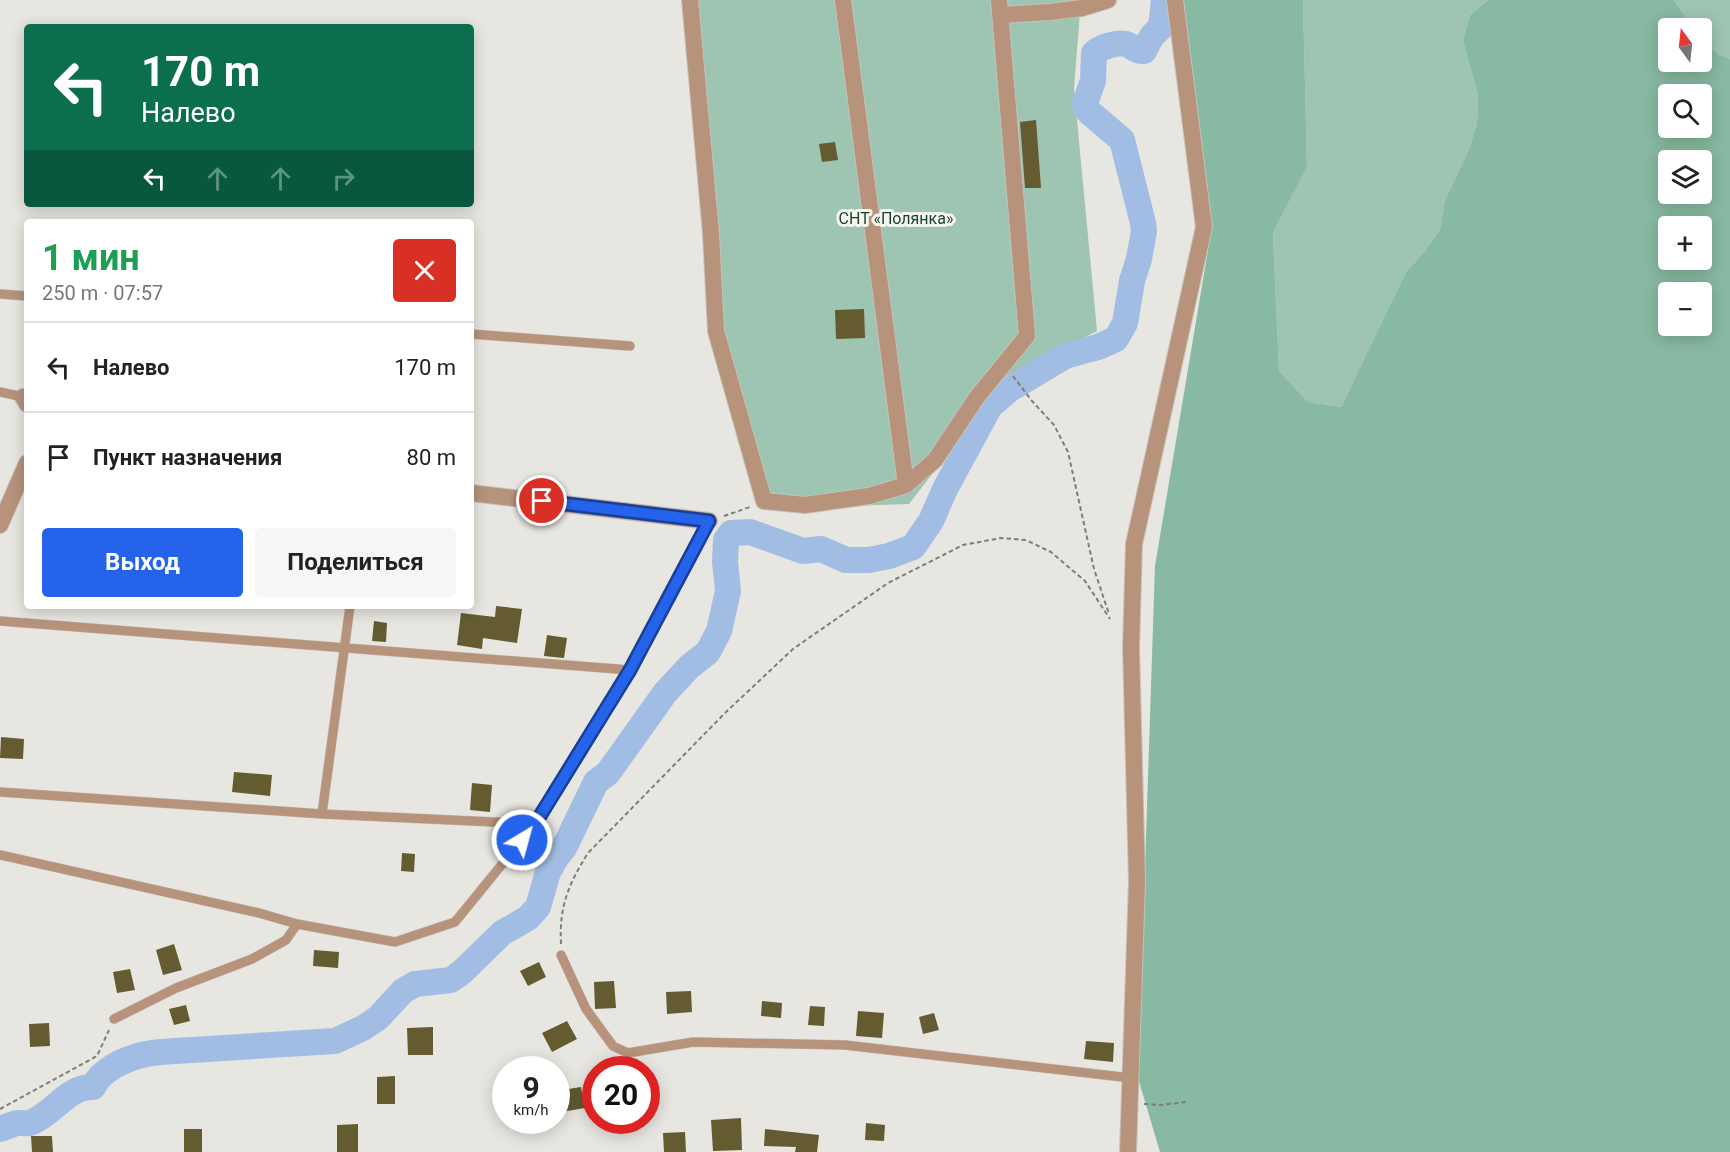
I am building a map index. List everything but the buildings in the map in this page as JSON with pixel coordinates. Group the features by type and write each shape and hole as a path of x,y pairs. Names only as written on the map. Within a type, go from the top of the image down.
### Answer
{"street":[{"path":"690,0 711,234 716,331 764,501 806,505 869,496 906,485 935,460 977,397 1027,336 1000,8 1061,11 1082,8 1108,0"},
{"path":"843,0 906,485"},
{"path":"1128,1152 1137,881 1131,648 1134,544 1204,227 1175,0"},
{"path":"0,525 24,470"},
{"path":"474,493 709,521"}],"lane":[{"path":"0,294 24,296"},
{"path":"474,334 630,346"},
{"path":"0,392 24,400"},
{"path":"0,855 259,913 297,924 395,942 454,922 535,824 630,670 709,521"},
{"path":"322,814 350,609"},
{"path":"0,621 630,670"},
{"path":"0,792 322,814 535,824"},
{"path":"114,1019 176,988 252,959 286,940 297,924"},
{"path":"561,955 586,1010 613,1046 628,1053 693,1042 845,1045 1131,1078"}],"path":[{"path":"561,955 560,922 571,880 588,853 725,713 793,649 888,583 963,545 1001,538 1026,540 1051,552 1085,581 1110,619 1094,569 1068,452 1054,425 1016,379"},
{"path":"709,521 764,501"},
{"path":"0,1109 97,1056 114,1019"},
{"path":"1130,1103 1161,1105 1186,1102"}],"green space":[{"name":"СНТ «Полянка»","path":"685,0 1081,0 1074,88 1097,331 1007,377 909,504 762,509 722,337"},
{"path":"1183,0 1303,0 1307,167 1273,233 1279,371 1308,402 1341,407 1406,272 1425,251 1440,229 1445,200 1469,149 1477,123 1478,95 1463,41 1470,15 1488,0 1674,0 1686,18 1658,18 1658,72 1712,72 1712,49 1730,59 1730,1152 1160,1152 1138,1078 1155,566 1212,226"},
{"path":"1303,0 1488,0 1470,15 1463,41 1478,95 1477,123 1469,149 1445,200 1440,229 1425,251 1406,272 1341,407 1308,402 1279,371 1273,233 1307,167"},
{"path":"1674,0 1730,0 1730,59 1712,49 1712,18 1686,18"}],"waterway":[{"path":"0,1129 16,1123 30,1123 40,1118 69,1095 84,1088 93,1087 108,1070 129,1059 160,1052 335,1041 378,1018 403,991 415,984 451,980 502,933 528,918 538,907 548,872 564,848 596,782 608,773 665,693 689,667 708,652 719,631 728,591 725,562 726,540 731,533 750,532 803,551 821,549 846,560 869,560 889,556 913,547 931,521 945,489 990,406 1010,389 1065,356 1098,347 1116,339 1125,323 1132,281 1139,259 1144,231 1143,223 1122,140 1088,111 1085,103 1093,81 1094,53 1118,44 1126,44 1139,51 1144,51 1152,36 1161,27 1164,0"}],"route":[{"path":"522,840 535,824 630,670 709,521 542,501"}]}
